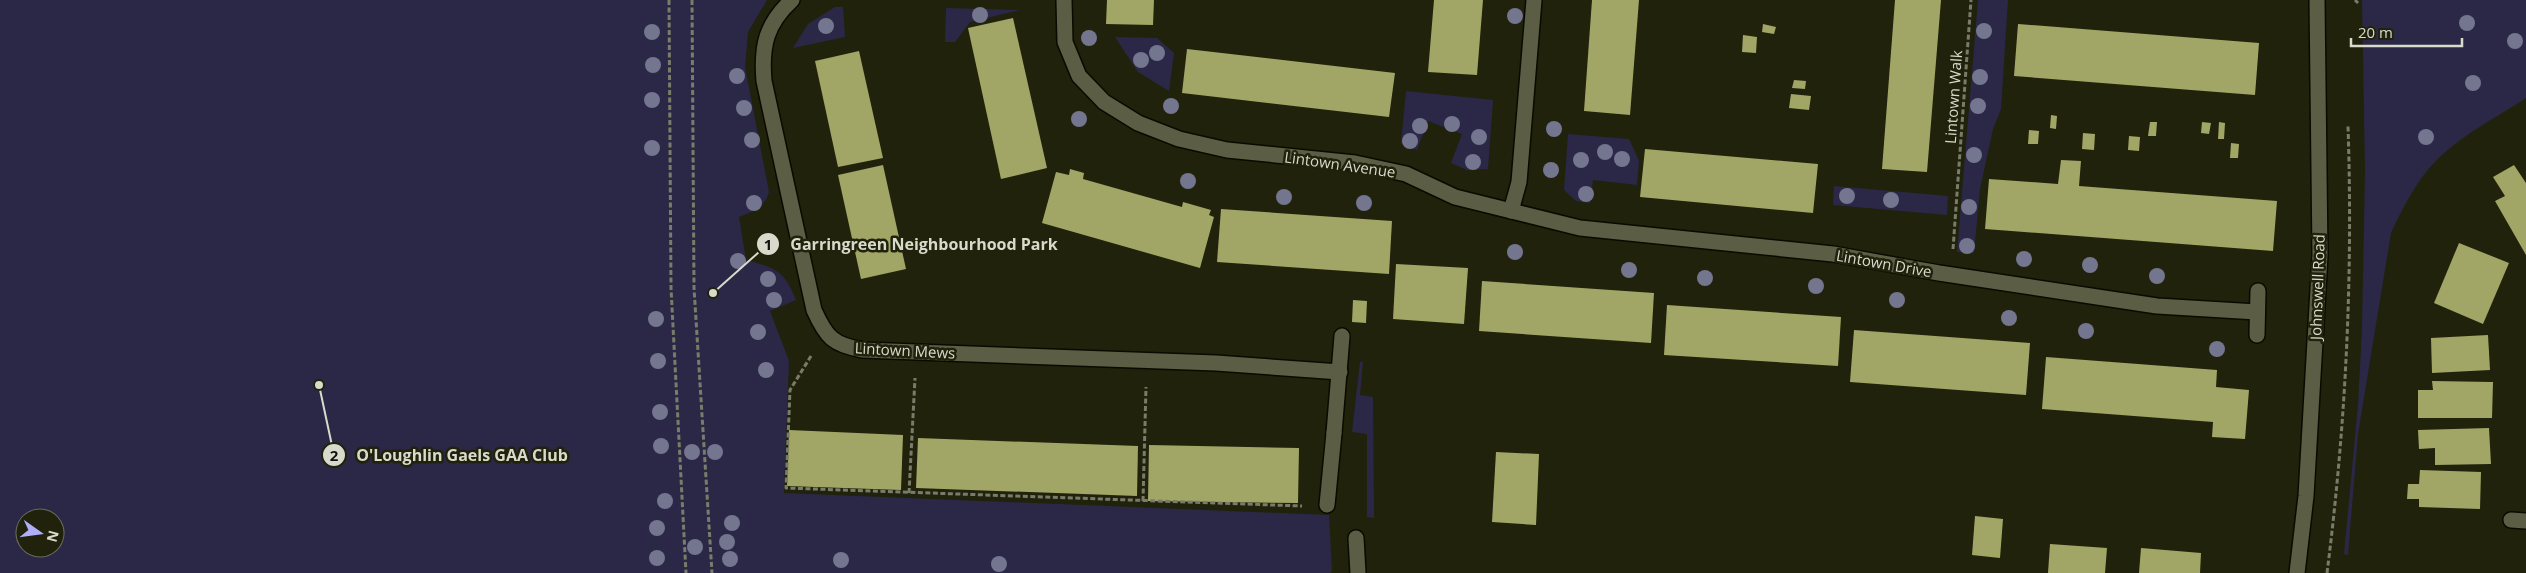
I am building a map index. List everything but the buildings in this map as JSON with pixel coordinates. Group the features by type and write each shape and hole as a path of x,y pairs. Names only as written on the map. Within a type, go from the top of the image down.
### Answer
{"street":[{"name":"Lintown Mews","path":"792,0 783,9 768,31 762,55 764,80 814,310 825,334 844,346 863,350 1216,363 1340,372"},
{"name":"Lintown Avenue","path":"1064,0 1065,42 1079,76 1104,102 1138,123 1178,139 1227,150 1355,163 1406,174 1455,197 1511,211"},
{"path":"1511,211 1519,182 1534,0"},
{"name":"Johnswell Road","path":"2297,573 2306,496 2320,255 2316,0"},
{"name":"Lintown Drive","path":"1511,211 1580,228 1832,254 1939,273 2157,306 2258,312"},
{"path":"2257,335 2258,291"},
{"path":"1327,505 1342,336"},
{"path":"2510,520 2526,521"},
{"path":"1356,538 1358,573"}],"path":[{"path":"669,0 670,288 686,573"},
{"path":"692,0 694,288 712,573"},
{"name":"Lintown Walk","path":"1953,254 1971,0"},
{"path":"803,369 790,390 786,488 1298,506 1327,505"},
{"path":"909,493 914,396"},
{"path":"1143,501 1146,406"}],"shaded area":[{"path":"0,0 767,0 748,32 745,67 769,192 761,206 739,217 746,260 772,268 783,276 796,300 770,311 789,361 784,493 1329,515 1332,571 1330,573 0,573"},
{"path":"1978,0 2008,0 2001,109 1993,129 1980,189 1974,253 1957,252"},
{"path":"2362,0 2526,0 2526,98 2466,136 2434,163 2416,187 2391,233 2358,434 2348,555 2344,554 2358,405 2362,328 2365,171"},
{"path":"835,7 843,7 845,37 793,48 808,24"},
{"path":"946,8 1020,10 970,22 955,42 945,42"},
{"path":"1115,37 1157,38 1174,53 1169,91 1138,72"},
{"path":"1406,91 1493,100 1488,169 1467,170 1451,163 1462,134 1428,121 1417,150 1401,143"},
{"path":"1568,134 1629,139 1639,161 1637,185 1593,180 1590,203 1576,201 1564,190"},
{"path":"1834,186 1948,196 1947,215 1833,205"},
{"path":"1360,362 1363,362 1360,395 1373,397 1374,518 1367,517 1367,434 1352,432"}],"place":[{"name":"Garringreen Neighbourhood Park","path":"713,293"},
{"name":"O'Loughlin Gaels GAA Club","path":"319,385"}]}
